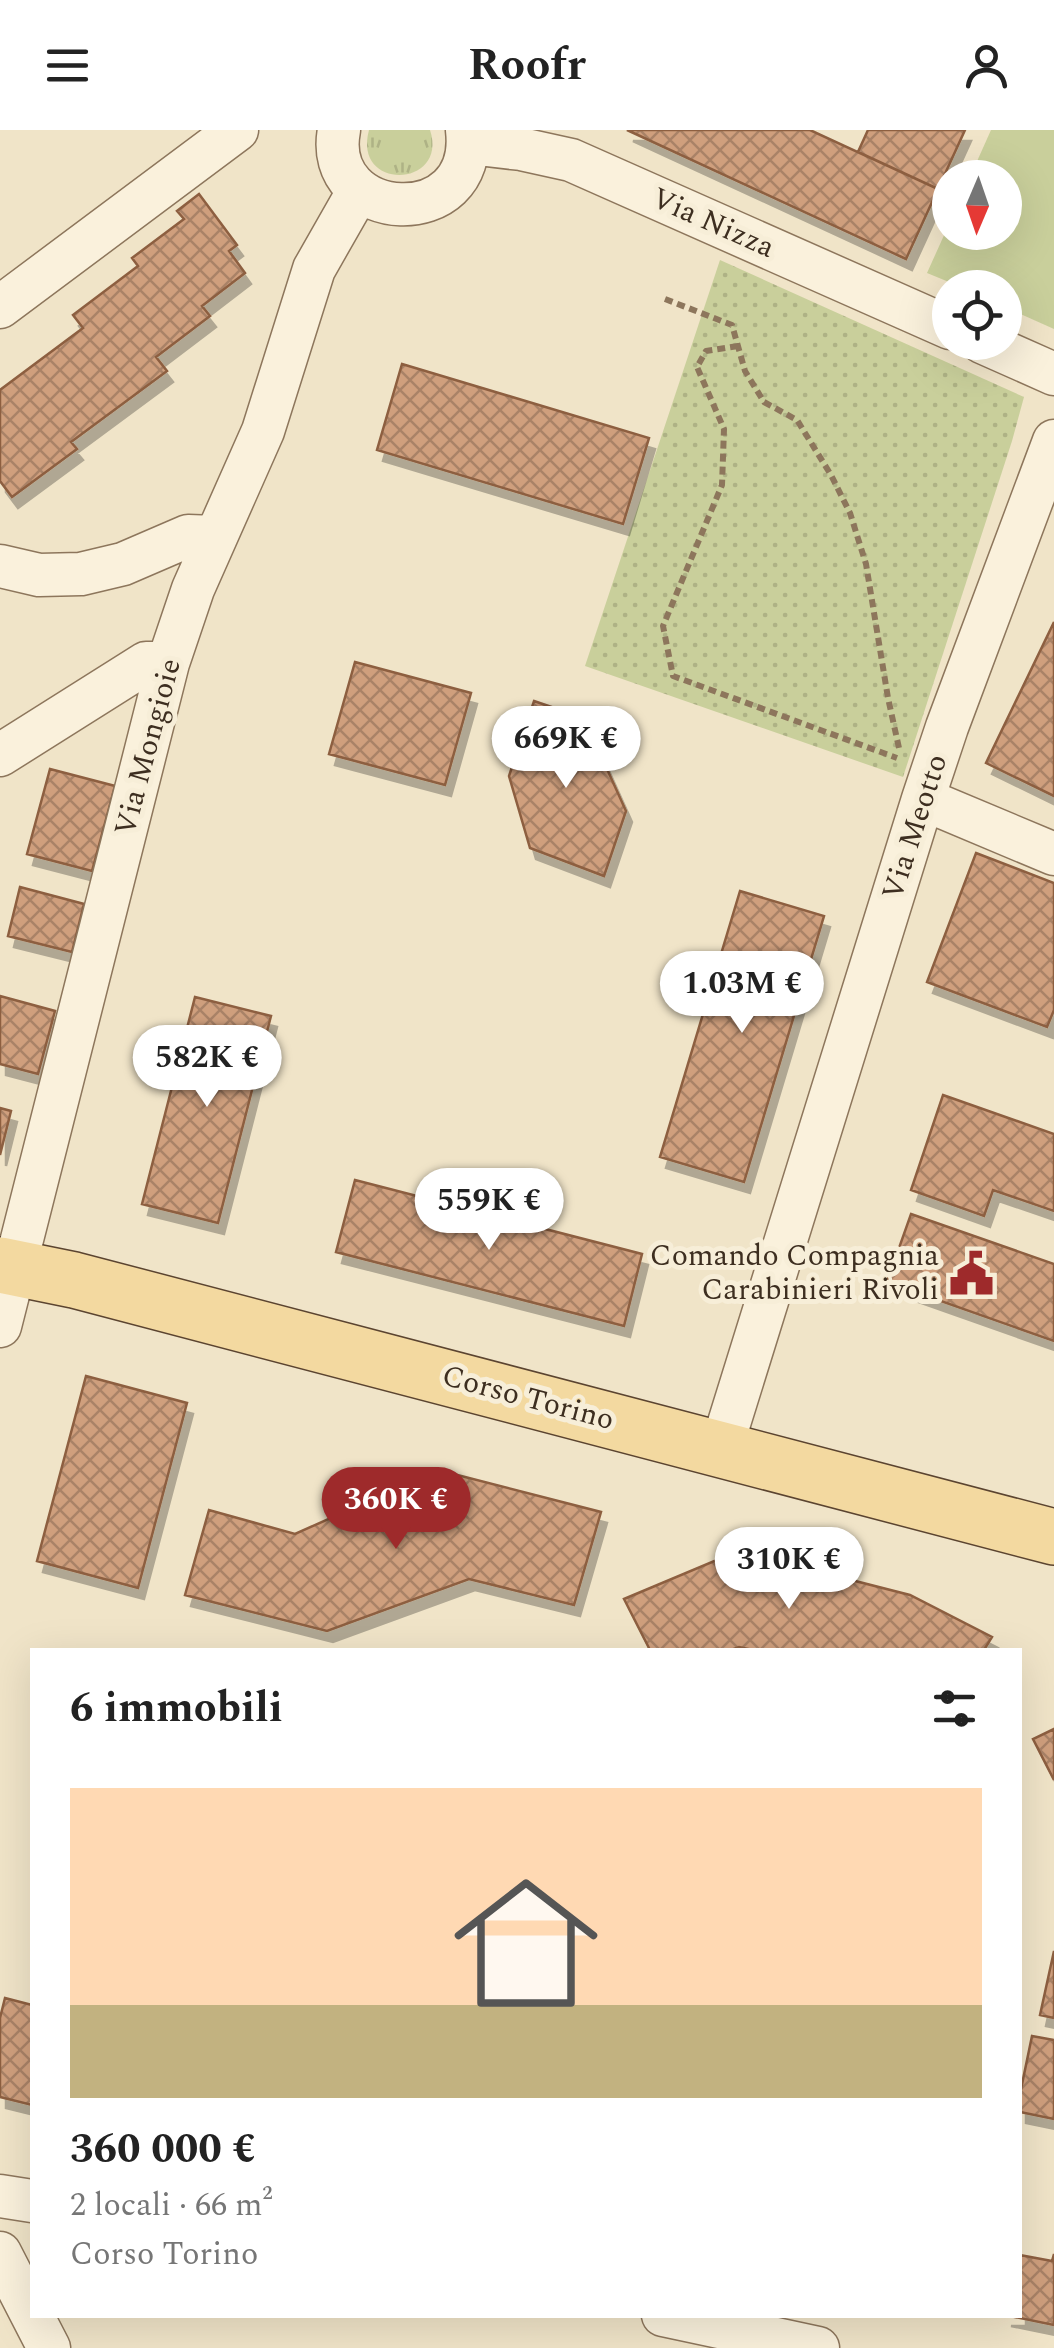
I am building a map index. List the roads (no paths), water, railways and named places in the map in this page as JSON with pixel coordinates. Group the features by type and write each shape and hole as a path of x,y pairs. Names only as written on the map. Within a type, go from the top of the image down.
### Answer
{"main road":[{"name":"Corso Torino","path":"8,1266 1054,1537"}],"street":[{"path":"0,307 237,130"},
{"path":"339,130 339,157 359,190 377,201 397,206 418,205 438,196 454,182 464,164 468,137"},
{"name":"Via Nizza","path":"468,137 571,160 932,320"},
{"name":"Via Mongioie","path":"0,1326 8,1266 168,662 192,590 264,432 314,269 359,190"},
{"path":"1022,360 1054,374"},
{"name":"Via Meotto","path":"721,1448 923,799 1054,441"},
{"path":"0,566 38,575 81,574 123,564 188,536 216,536"},
{"path":"0,755 146,663 168,662"},
{"path":"923,799 1054,854"},
{"path":"0,2196 30,2201"},
{"path":"0,2253 30,2311"},
{"path":"34,2318 49,2348"},
{"path":"677,2318 818,2348"}],"place":[{"name":"Comando Compagnia Carabinieri Rivoli","path":"972,1273"}]}
